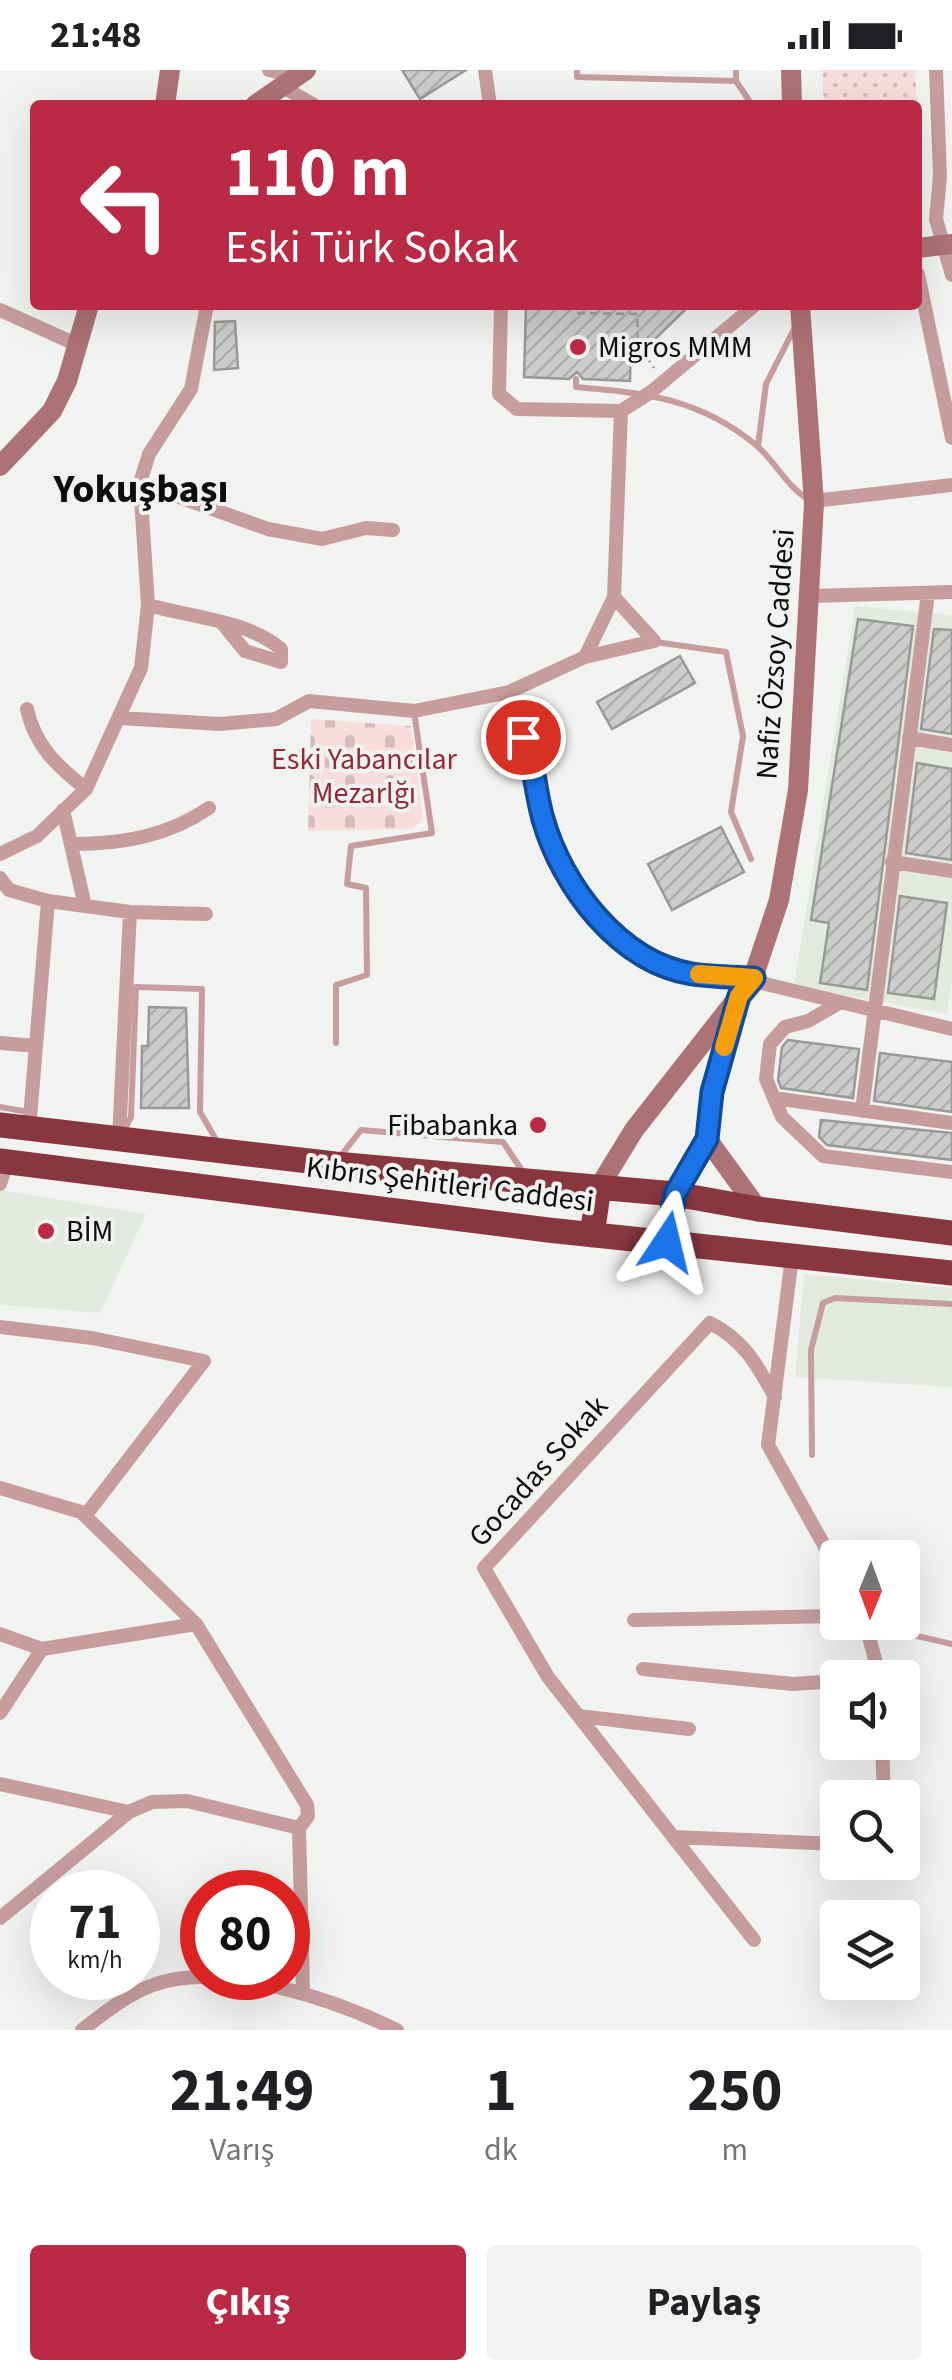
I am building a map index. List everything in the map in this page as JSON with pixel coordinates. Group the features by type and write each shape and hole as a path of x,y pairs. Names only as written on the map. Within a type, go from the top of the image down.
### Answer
{"highway":[{"name":"Kıbrıs Şehitleri Caddesi","path":"0,1126 29,1121 224,1152 675,1194 758,1209 952,1233"},
{"name":"Kıbrıs Şehitleri Caddesi","path":"2,1169 952,1273"},
{"path":"592,1235 599,1187"},
{"path":"667,1242 675,1194"}],"main road":[{"path":"166,100 170,70"},
{"path":"791,70 792,100"},
{"path":"260,100 289,76"},
{"path":"922,247 949,244"},
{"path":"0,466 52,411 88,310"},
{"name":"Nafiz Özsoy Caddesi","path":"675,1194 707,1139 712,1092 778,900 798,790 814,502 801,310"},
{"name":"Nafiz Özsoy Caddesi","path":"599,1187 634,1130 747,985"},
{"path":"707,1139 758,1209"}],"street":[{"path":"485,70 489,100"},
{"path":"936,70 945,116 936,219 949,244 952,275"},
{"path":"289,76 310,100"},
{"path":"922,293 952,438"},
{"path":"0,310 78,345"},
{"path":"0,854 37,836 86,789 141,668 148,605 140,483 149,454 191,389 207,310"},
{"path":"501,310 498,394 517,409 620,411 664,382 749,310"},
{"path":"585,657 614,597 620,411"},
{"path":"140,483 268,529 322,538 366,528 393,530"},
{"path":"814,502 952,485"},
{"path":"810,596 952,592"},
{"path":"862,1111 928,593"},
{"path":"120,718 220,724 276,720 309,701 414,711 510,692 585,657 654,642 614,597"},
{"path":"148,605 223,624"},
{"path":"510,692 535,764 543,820 573,888 624,944 688,974 841,1002 952,1029"},
{"path":"27,708 31,726 53,763 86,789"},
{"path":"909,738 952,745"},
{"path":"74,844 104,844 178,829 209,808"},
{"path":"62,810 74,844 86,906"},
{"path":"892,862 952,871"},
{"path":"0,878 9,890 48,900 130,912 206,914"},
{"path":"29,1121 48,900"},
{"path":"120,1138 130,912"},
{"path":"841,1002 808,1021 784,1027 770,1044 766,1079 782,1117 823,1156 952,1172"},
{"path":"0,1043 36,1046"},
{"path":"774,1098 952,1123"},
{"path":"792,1257 768,1445 821,1540"},
{"name":"Gocadas Sokak","path":"754,1940 548,1677 484,1568 710,1323 731,1334 752,1354 775,1397"},
{"path":"0,1327 92,1338 204,1361 85,1516"},
{"path":"0,1488 85,1516 196,1624 307,1805 308,1816 298,1828 299,1870"},
{"path":"634,1620 820,1616"},
{"path":"0,1634 42,1649 196,1624"},
{"path":"0,1712 42,1649"},
{"path":"643,1669 793,1684 820,1682"},
{"path":"579,1716 689,1730"},
{"path":"0,1784 130,1812"},
{"path":"0,1918 130,1812 152,1802 187,1801 298,1828"},
{"path":"674,1836 820,1843"},
{"path":"82,2030 118,2002 156,1984 180,1983"},
{"path":"310,1995 397,2030"}],"lane":[{"path":"576,70 576,77 736,81"},
{"path":"736,70 736,81 749,100"},
{"path":"758,446 766,384 801,310"},
{"path":"576,379 576,387 651,392 708,415 758,446 782,478 814,502"},
{"path":"654,642 726,652 742,736 731,812 751,859"},
{"path":"336,1043 336,985 367,975 366,888 347,884 351,846 432,833 414,711"},
{"path":"120,1138 132,1116 136,987 202,989 200,1112 224,1152"},
{"path":"0,1107 29,1121"},
{"path":"335,1164 361,1130 502,1142 529,1180"},
{"path":"812,1455 811,1350 822,1303 834,1298 952,1304"},
{"path":"920,1636 952,1644"}],"path":[{"path":"577,313 637,314 638,344 664,382"}],"shaded area":[{"path":"855,606 952,615 952,979 947,1014 794,986"},
{"path":"0,1190 146,1214 100,1313 0,1305"},
{"path":"804,1274 952,1288 952,1387 795,1377"}],"green space":[{"path":"822,70 915,70 917,100 824,100"},
{"name":"Eski Yabancılar Mezarlğı","path":"311,719 411,726 423,819 412,829 308,831"}],"building":[{"path":"402,70 466,70 420,99"},
{"name":"Migros MMM","path":"526,310 685,310 651,343 631,342 630,381 583,379 577,372 569,379 524,377"},
{"path":"235,321 238,368 214,370 215,322"},
{"path":"858,619 913,626 867,990 820,983 829,923 811,920"},
{"path":"934,629 952,630 952,734 921,729"},
{"path":"680,656 695,683 612,729 597,702"},
{"path":"917,763 952,769 952,860 906,853"},
{"path":"721,827 744,872 672,910 648,864"},
{"path":"900,896 947,903 934,999 888,993"},
{"path":"149,1007 186,1008 189,1108 141,1108 142,1046 148,1046"},
{"path":"788,1040 859,1049 853,1098 781,1088 778,1080 782,1047"},
{"path":"880,1053 952,1062 952,1112 874,1101"},
{"path":"821,1120 952,1133 952,1160 827,1145 819,1137"}],"slow traffic":[{"path":"699,974 754,978 739,996 724,1047"}],"place":[{"name":"Migros MMM","path":"578,347"},
{"name":"Fibabanka","path":"538,1125"},
{"name":"BİM","path":"46,1231"}],"district":[{"name":"Yokuşbaşı","path":"141,488"}],"route":[{"path":"523,737 535,764 543,820 573,888 624,944 688,974 754,978 739,996 712,1092 707,1139 675,1194 667,1242"}]}
